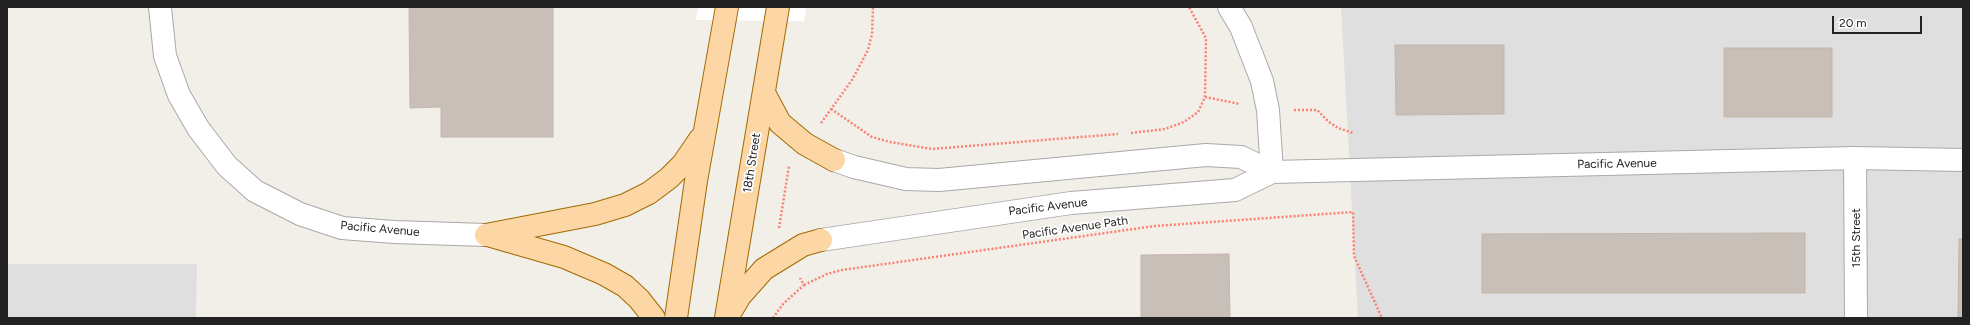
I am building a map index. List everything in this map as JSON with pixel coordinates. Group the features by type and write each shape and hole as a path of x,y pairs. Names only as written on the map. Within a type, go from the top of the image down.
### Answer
{"main road":[{"path":"676,318 705,132 726,13"},
{"name":"18th Street","path":"727,318 777,14"},
{"path":"764,93 780,123 805,144 834,160"},
{"path":"486,235 595,214 625,205 649,193 669,178 683,164 705,132"},
{"path":"486,235 564,257 604,274 625,286 639,299 654,318"},
{"path":"727,318 740,296 764,269 804,245 821,240"}],"street":[{"name":"Pacific Avenue","path":"160,7 165,56 179,95 198,128 227,166 255,191 300,214 342,228 394,232 486,235"},
{"path":"1229,7 1241,27 1262,81 1268,110 1272,172"},
{"name":"Pacific Avenue","path":"834,160 854,167 906,179 939,180 1206,155 1241,157 1272,172"},
{"name":"Pacific Avenue","path":"821,240 1071,203 1235,190 1272,172 1855,158 1963,160"},
{"name":"15th Street","path":"1855,158 1856,318"}],"path":[{"path":"872,34 874,7"},
{"path":"831,109 872,136 890,142 932,150 1132,133 1165,128 1184,122 1198,112 1205,97 1206,38 1189,7"},
{"name":"Pacific Avenue Path","path":"804,285 827,274 842,270 1155,226 1353,212 1354,256 1382,318"}],"shaded area":[{"path":"1341,7 1963,7 1963,318 1358,318"},
{"path":"7,264 197,264 196,318 7,318"}],"pier":[{"path":"698,7 806,7 804,21 776,21 696,20"}],"building":[{"path":"409,7 553,7 553,137 441,137 441,107 410,108"},
{"path":"1395,45 1504,45 1504,114 1396,115"},
{"path":"1724,48 1832,48 1832,117 1724,117"},
{"path":"1805,233 1805,293 1482,293 1482,234"},
{"path":"1959,239 1963,239 1963,318 1958,318"},
{"path":"1229,254 1230,318 1141,318 1141,255"}]}
